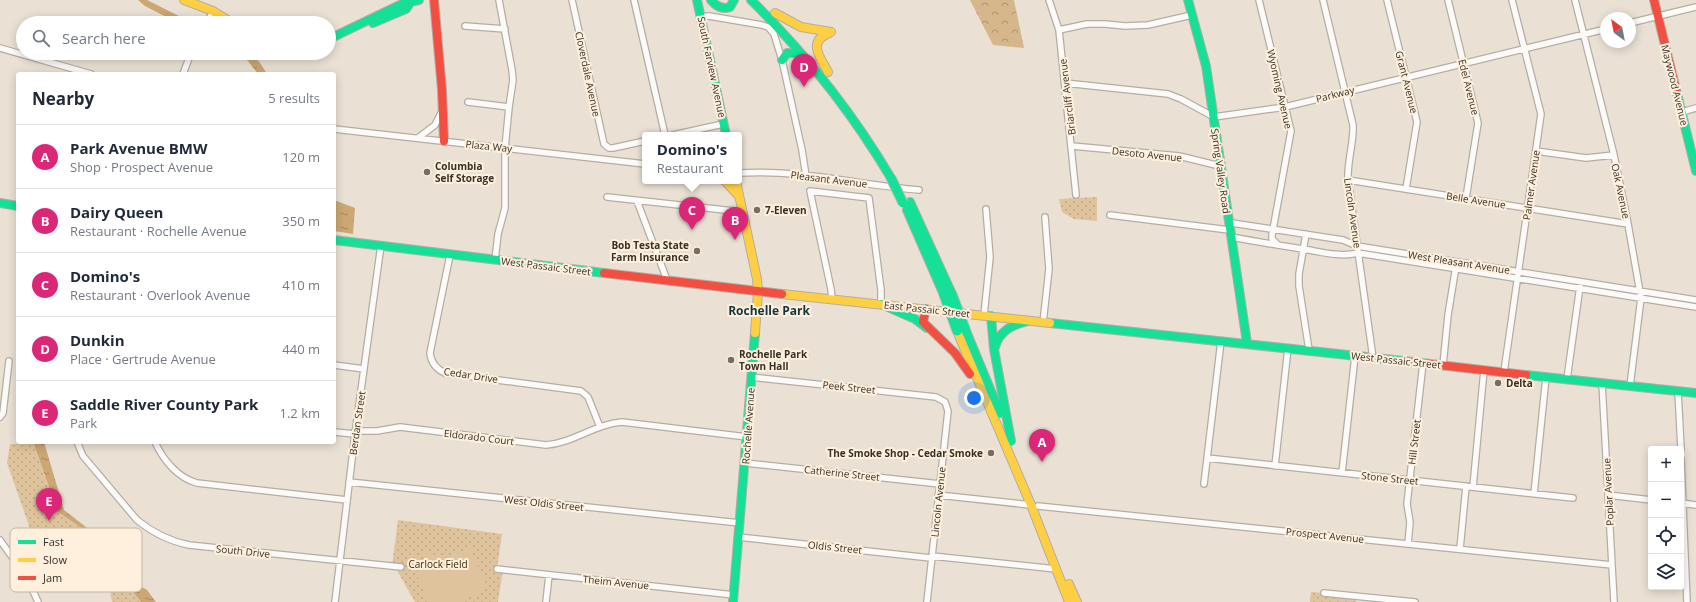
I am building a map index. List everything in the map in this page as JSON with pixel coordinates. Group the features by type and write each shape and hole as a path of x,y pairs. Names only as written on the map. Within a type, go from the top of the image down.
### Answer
{"main road":[{"path":"184,0 213,11 221,16"},
{"path":"434,0 444,141"},
{"name":"South Farview Avenue","path":"697,0 725,132"},
{"path":"711,0 719,7 724,8 730,7 734,0"},
{"path":"751,0 823,77 895,178"},
{"name":"Spring Valley Road","path":"1188,0 1206,66 1229,230 1247,343"},
{"name":"Maywood Avenue","path":"1654,0 1682,112 1694,153 1696,171"},
{"path":"762,1 828,72 862,120 895,178 948,295 999,429"},
{"path":"336,36 404,3 414,2"},
{"path":"775,14 790,24 800,28 831,32 823,34 818,38 816,43 816,49 828,72"},
{"path":"768,27 802,54"},
{"path":"782,60 787,54 802,54"},
{"path":"728,184 740,197"},
{"name":"Rochelle Avenue","path":"734,598 738,537 748,437 758,292 757,280 737,184"},
{"path":"0,203 16,206"},
{"name":"West Passaic Street","path":"336,240 758,292"},
{"name":"East Passaic Street","path":"758,292 1096,328"},
{"path":"881,304 915,319 928,328"},
{"path":"926,310 924,313 923,322 962,362 999,429 1035,505 1077,602"},
{"path":"988,316 1011,441"},
{"path":"994,349 996,339 1006,328 1028,321"},
{"name":"West Passaic Street","path":"1096,328 1247,343 1696,393"},
{"path":"962,331 1011,441 1069,602"}],"street":[{"path":"495,260 498,234 505,208 505,148 513,80 505,29 498,0"},
{"name":"Cloverdale Avenue","path":"572,0 602,142 605,147 613,148 642,142"},
{"path":"634,0 664,132"},
{"name":"Briarcliff Avenue","path":"1049,0 1059,30 1076,195"},
{"name":"Wyoming Avenue","path":"1259,0 1291,132 1272,239 1280,246"},
{"name":"Lincoln Avenue","path":"1323,0 1352,118 1354,134 1348,164 1348,180 1373,358"},
{"name":"Grant Avenue","path":"1387,0 1417,122 1406,189"},
{"name":"Edel Avenue","path":"1448,0 1478,123 1466,198"},
{"name":"Palmer Avenue","path":"1504,372 1541,114 1512,0"},
{"name":"Oak Avenue","path":"1575,0 1614,155 1641,298 1630,386"},
{"path":"1636,22 1696,7"},
{"path":"211,16 213,11"},
{"path":"1059,30 1087,24 1143,26 1192,15"},
{"path":"701,17 756,23 768,27 774,34 782,60 802,150 806,176"},
{"path":"465,26 505,29"},
{"name":"Parkway","path":"1214,117 1285,106 1600,30"},
{"path":"0,48 16,53"},
{"path":"42,60 84,72"},
{"path":"184,72 189,60"},
{"path":"1065,83 1168,94 1181,99 1214,117"},
{"path":"468,102 509,107"},
{"path":"1682,112 1696,108"},
{"path":"417,138 434,125 442,111"},
{"path":"687,132 723,124"},
{"name":"Plaza Way","path":"336,129 642,164"},
{"name":"Desoto Avenue","path":"1072,146 1179,156 1220,166"},
{"path":"1536,151 1586,158 1614,155"},
{"name":"Pleasant Avenue","path":"742,173 755,172 806,176 919,190"},
{"name":"Belle Avenue","path":"1348,180 1628,224"},
{"name":"Pleasant Avenue","path":"832,299 810,191 869,198 881,290 881,304"},
{"path":"607,197 743,212"},
{"path":"637,201 667,280"},
{"path":"986,210 990,257 988,316"},
{"name":"West Pleasant Avenue","path":"1110,215 1229,230"},
{"path":"1043,323 1049,269 1045,217"},
{"name":"West Pleasant Avenue","path":"1696,300 1357,246 1343,240 1232,222 1229,230 1232,237 1280,246 1339,255 1358,253 1696,307"},
{"path":"1306,234 1299,274 1299,286 1309,350"},
{"name":"Berdan Street","path":"334,602 355,433 381,245"},
{"name":"Cedar Drive","path":"450,255 430,354 436,368 445,373 581,391 588,397 600,427"},
{"path":"1442,365 1456,262"},
{"path":"1568,379 1580,281"},
{"path":"1204,484 1221,341"},
{"path":"1275,466 1288,348"},
{"path":"1342,473 1355,356"},
{"path":"0,417 3,413 9,361"},
{"name":"Hill Street","path":"1408,544 1410,522 1407,504 1423,363"},
{"path":"336,365 364,369"},
{"path":"1473,487 1484,370"},
{"path":"1534,494 1546,376"},
{"name":"Peek Street","path":"752,377 936,397 945,402"},
{"name":"Poplar Avenue","path":"1602,383 1614,602"},
{"path":"1678,391 1680,446"},
{"name":"Lincoln Avenue","path":"927,602 948,411 945,402"},
{"name":"Eldorado Court","path":"336,432 355,433 400,427 546,445 566,442 600,427 622,422 748,437"},
{"name":"South Drive","path":"78,444 83,456 137,520 150,530 166,539 189,545 400,568"},
{"path":"156,444 177,472 190,481 347,500"},
{"name":"Stone Street","path":"1207,458 1573,498"},
{"name":"Catherine Street","path":"745,463 940,484"},
{"name":"West Oldis Street","path":"349,482 740,523"},
{"path":"1460,549 1466,486"},
{"name":"Prospect Avenue","path":"938,495 1612,565"},
{"path":"1608,495 1648,500"},
{"path":"1684,504 1696,505"},
{"path":"1683,518 1687,602"},
{"name":"Oldis Street","path":"738,537 1056,569"},
{"path":"0,540 10,554"},
{"name":"Theim Avenue","path":"497,569 734,598"},
{"path":"546,602 549,575"},
{"path":"33,592 38,602"},
{"path":"1324,593 1415,602"}],"green space":[{"path":"970,0 1014,0 1024,48 993,45"},
{"path":"1097,197 1097,221 1074,219 1062,212 1059,199"},
{"path":"10,444 33,444 58,512 82,528 30,528 7,463"},
{"name":"Carlock Field","path":"398,520 502,534 497,569 503,570 498,602 415,602 395,567 392,566"},
{"path":"470,548 488,588 459,602 429,602 416,573 421,570 425,553 445,557 444,560"},
{"path":"110,592 133,592 141,602 112,602"},
{"path":"1311,592 1356,595 1356,602 1310,602"}],"water":[{"path":"138,0 147,0 179,16 164,16 145,6"},
{"path":"246,60 257,60 266,72 256,72"},
{"path":"336,201 355,208 353,234 336,231"},
{"path":"34,444 45,444 64,510 87,528 82,528 58,512"},
{"path":"142,587 147,590 156,602 141,602 133,592 142,592"}],"traffic: fast":[{"path":"336,36 404,3 419,0"},
{"path":"697,0 725,132"},
{"path":"711,0 717,6 722,8 730,7 734,0"},
{"path":"751,0 791,41 827,84 860,130 891,178"},
{"path":"1188,0 1206,66 1247,343"},
{"path":"373,23 406,9 410,3"},
{"path":"782,60 787,53 799,53"},
{"path":"1678,98 1696,171"},
{"path":"891,178 903,203"},
{"path":"910,202 952,294"},
{"path":"0,203 16,206"},
{"path":"907,210 944,295"},
{"path":"336,240 604,273"},
{"path":"952,294 966,331"},
{"path":"944,295 957,331"},
{"path":"881,304 915,319 927,328"},
{"path":"991,316 994,349 1011,441"},
{"path":"995,347 1003,332 1017,324 1028,321"},
{"path":"1050,323 1413,362"},
{"path":"966,331 1000,413"},
{"path":"733,602 755,333"},
{"path":"1526,375 1696,393"}],"traffic: slow":[{"path":"184,0 213,11 221,16"},
{"path":"775,13 801,27 831,32"},
{"path":"828,72 819,55 817,45 818,41 829,33"},
{"path":"728,184 738,195"},
{"path":"737,184 757,279 758,292 755,333"},
{"path":"782,294 1050,323"},
{"path":"957,331 1031,505 1069,602"},
{"path":"1069,584 1077,602"}],"traffic: jam":[{"path":"434,0 442,90 444,141"},
{"path":"1654,0 1678,98"},
{"path":"604,273 782,294"},
{"path":"926,309 923,322 955,353 970,374"},
{"path":"1413,362 1526,375"}],"place":[{"name":"Dunkin","path":"804,87"},
{"name":"Columbia Self Storage","path":"427,172"},
{"name":"7-Eleven","path":"757,210"},
{"name":"Domino's","path":"692,230"},
{"name":"Dairy Queen","path":"735,240"},
{"name":"Bob Testa State Farm Insurance","path":"697,251"},
{"name":"Rochelle Park Town Hall","path":"731,360"},
{"name":"Delta","path":"1498,383"},
{"name":"The Smoke Shop - Cedar Smoke","path":"991,453"},
{"name":"Park Avenue BMW","path":"1042,462"},
{"name":"Saddle River County Park","path":"49,521"}],"district":[{"name":"Rochelle Park","path":"769,310"}]}
